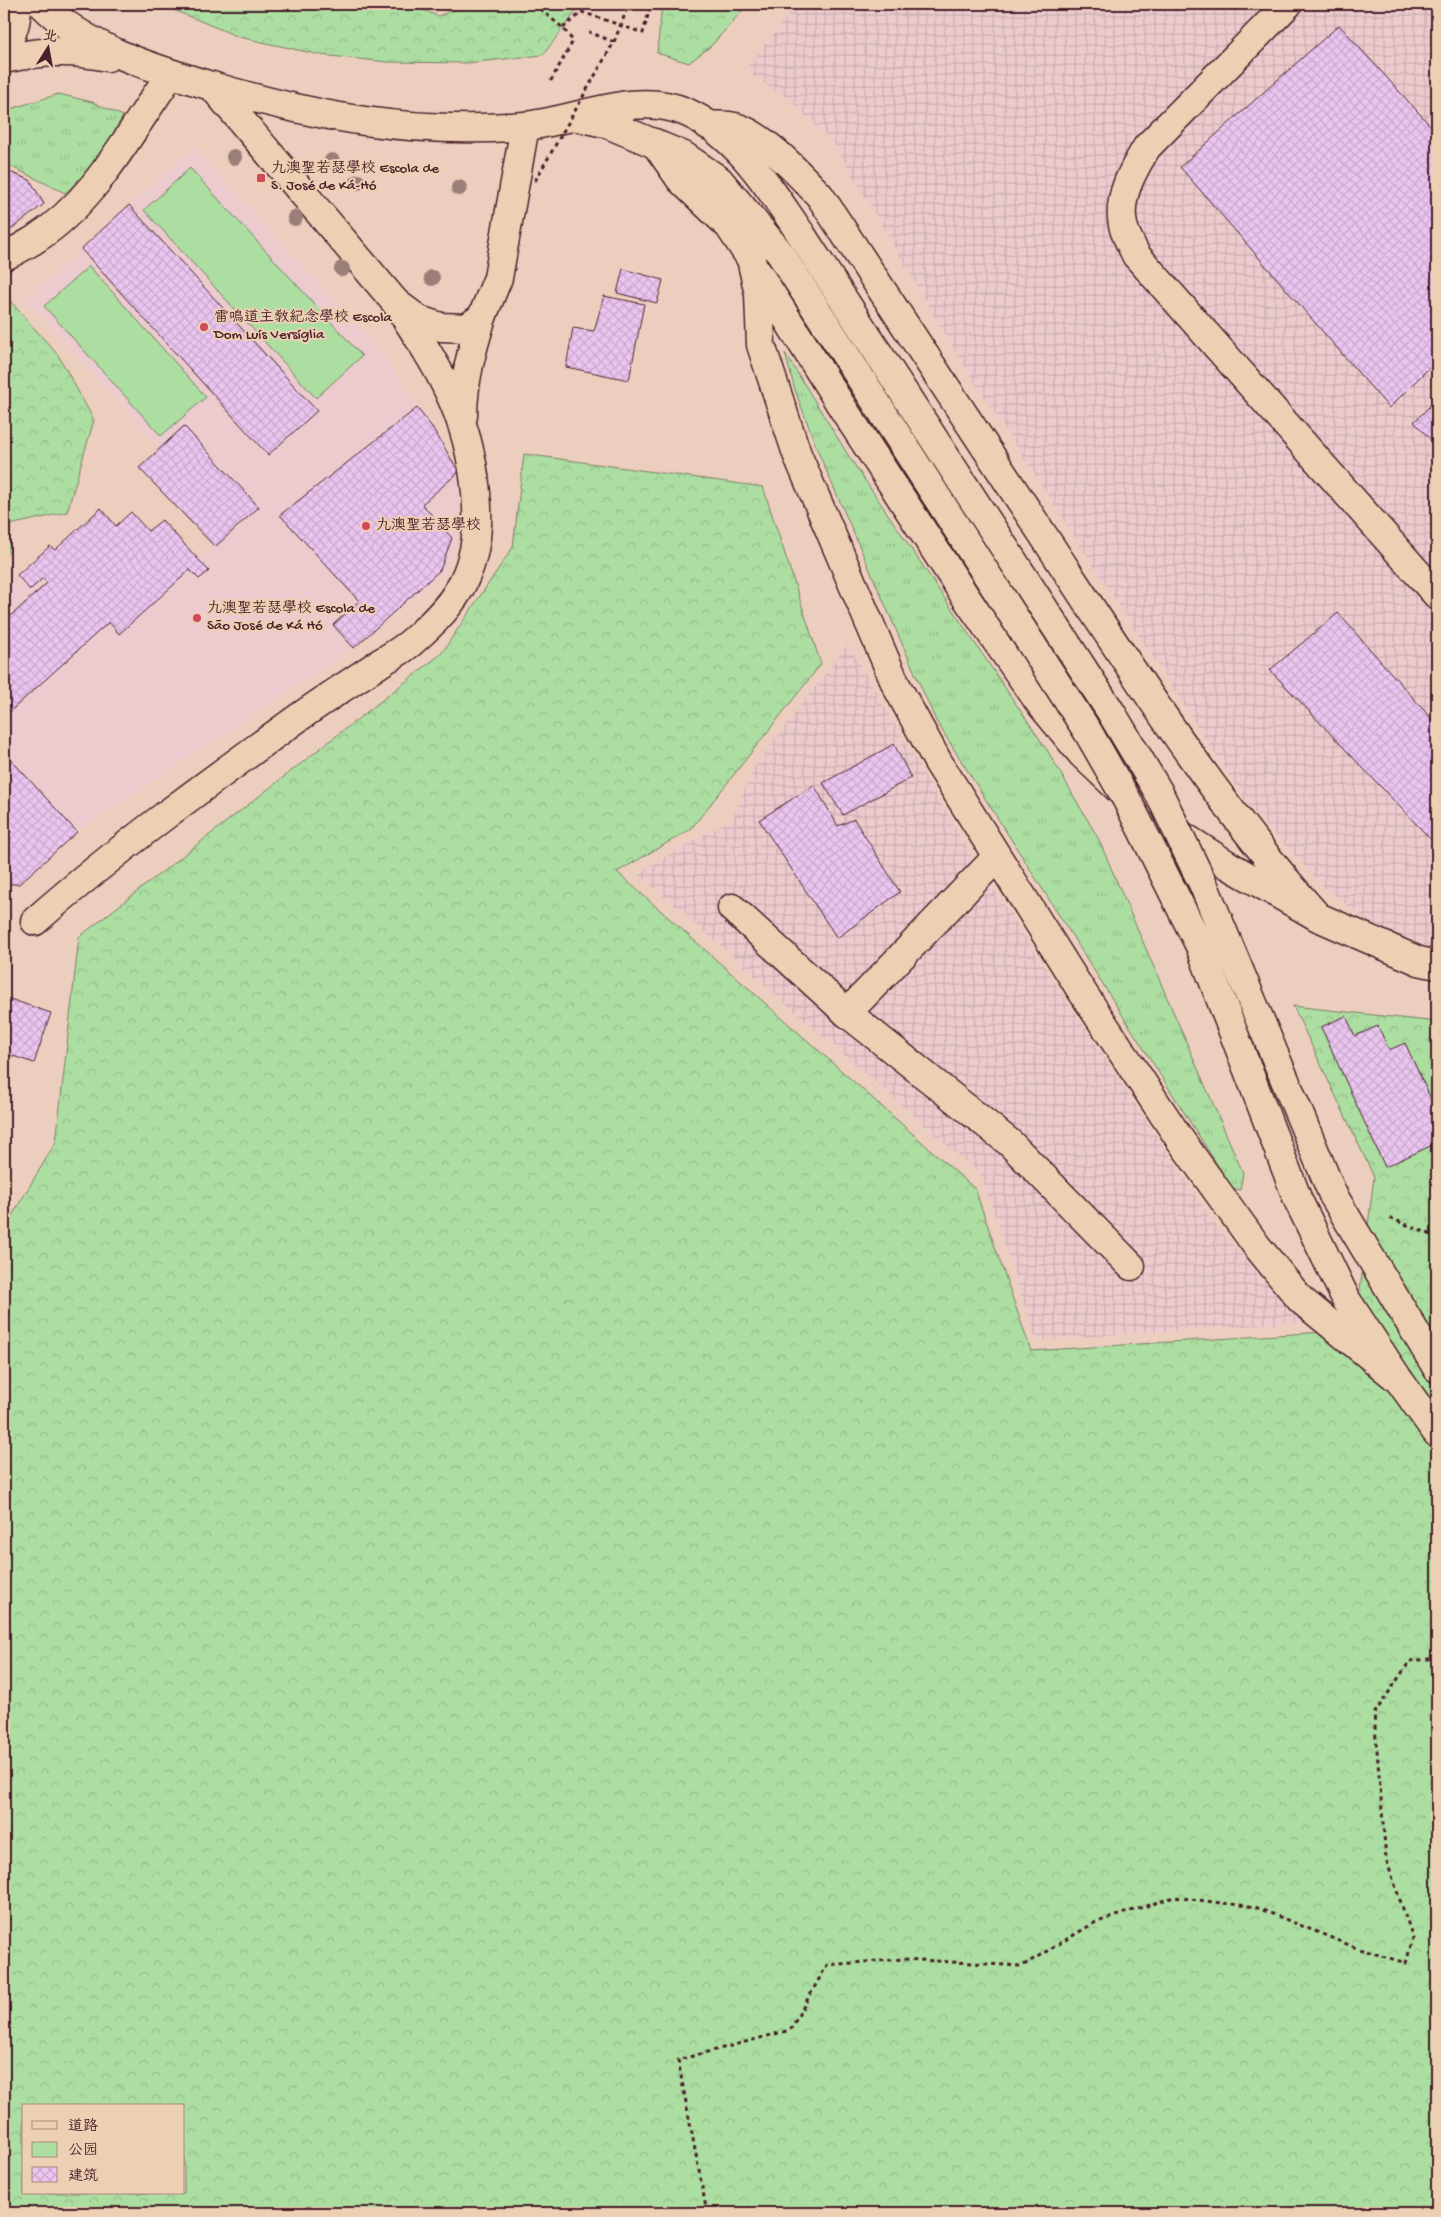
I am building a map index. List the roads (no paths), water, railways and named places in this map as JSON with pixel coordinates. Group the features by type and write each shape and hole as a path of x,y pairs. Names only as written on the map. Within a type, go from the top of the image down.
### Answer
{"street":[{"path":"4,47 17,17 17,4"},
{"path":"42,4 89,39 144,64 170,74 297,110 373,124 425,127 525,126 578,117 629,105 667,106 687,112 729,140 766,184 801,234 1111,712 1158,791 1204,886 1340,1205 1437,1368"},
{"path":"1288,4 1146,147 1131,174 1122,199 1123,225 1136,255 1437,595"},
{"path":"4,59 41,51 68,51 87,52 144,64"},
{"path":"4,256 13,253 54,227 78,204 110,167 170,74"},
{"path":"35,921 71,890 206,784 308,711 413,641 444,610 464,581 475,547 478,514 474,460 464,423 439,369 396,303 212,86"},
{"path":"578,117 605,123 684,156 719,180 780,253 1088,732 1127,800 1200,946 1298,1200 1347,1301 1399,1380 1437,1433"},
{"path":"708,125 736,128 766,145 795,169 820,196 1106,632 1237,821 1276,870 1318,917"},
{"path":"464,423 463,392 466,372 482,317 498,278 525,126"},
{"path":"656,143 681,180 729,226 844,410 965,596 1039,702 1082,754 1123,793 1167,826 1318,917 1419,961 1437,965"},
{"path":"750,260 759,294 761,344 797,454 896,685 938,762 996,858 1179,1138 1256,1245 1301,1300 1399,1380"},
{"path":"396,303 419,320 441,327 467,328 482,317"},
{"path":"847,1013 996,858"},
{"path":"732,908 847,1013 1010,1143 1131,1266"},
{"path":"1314,1230 1340,1205"}],"place":[{"name":"九澳聖若瑟學校 Escola de S. José de Ká-Hó","path":"261,178"},
{"name":"雷鳴道主教紀念學校 Escola Dom Luís Versíglia","path":"204,327"},
{"name":"九澳聖若瑟學校","path":"366,526"},
{"name":"九澳聖若瑟學校 Escola de São José de Ká Hó","path":"197,618"}]}
